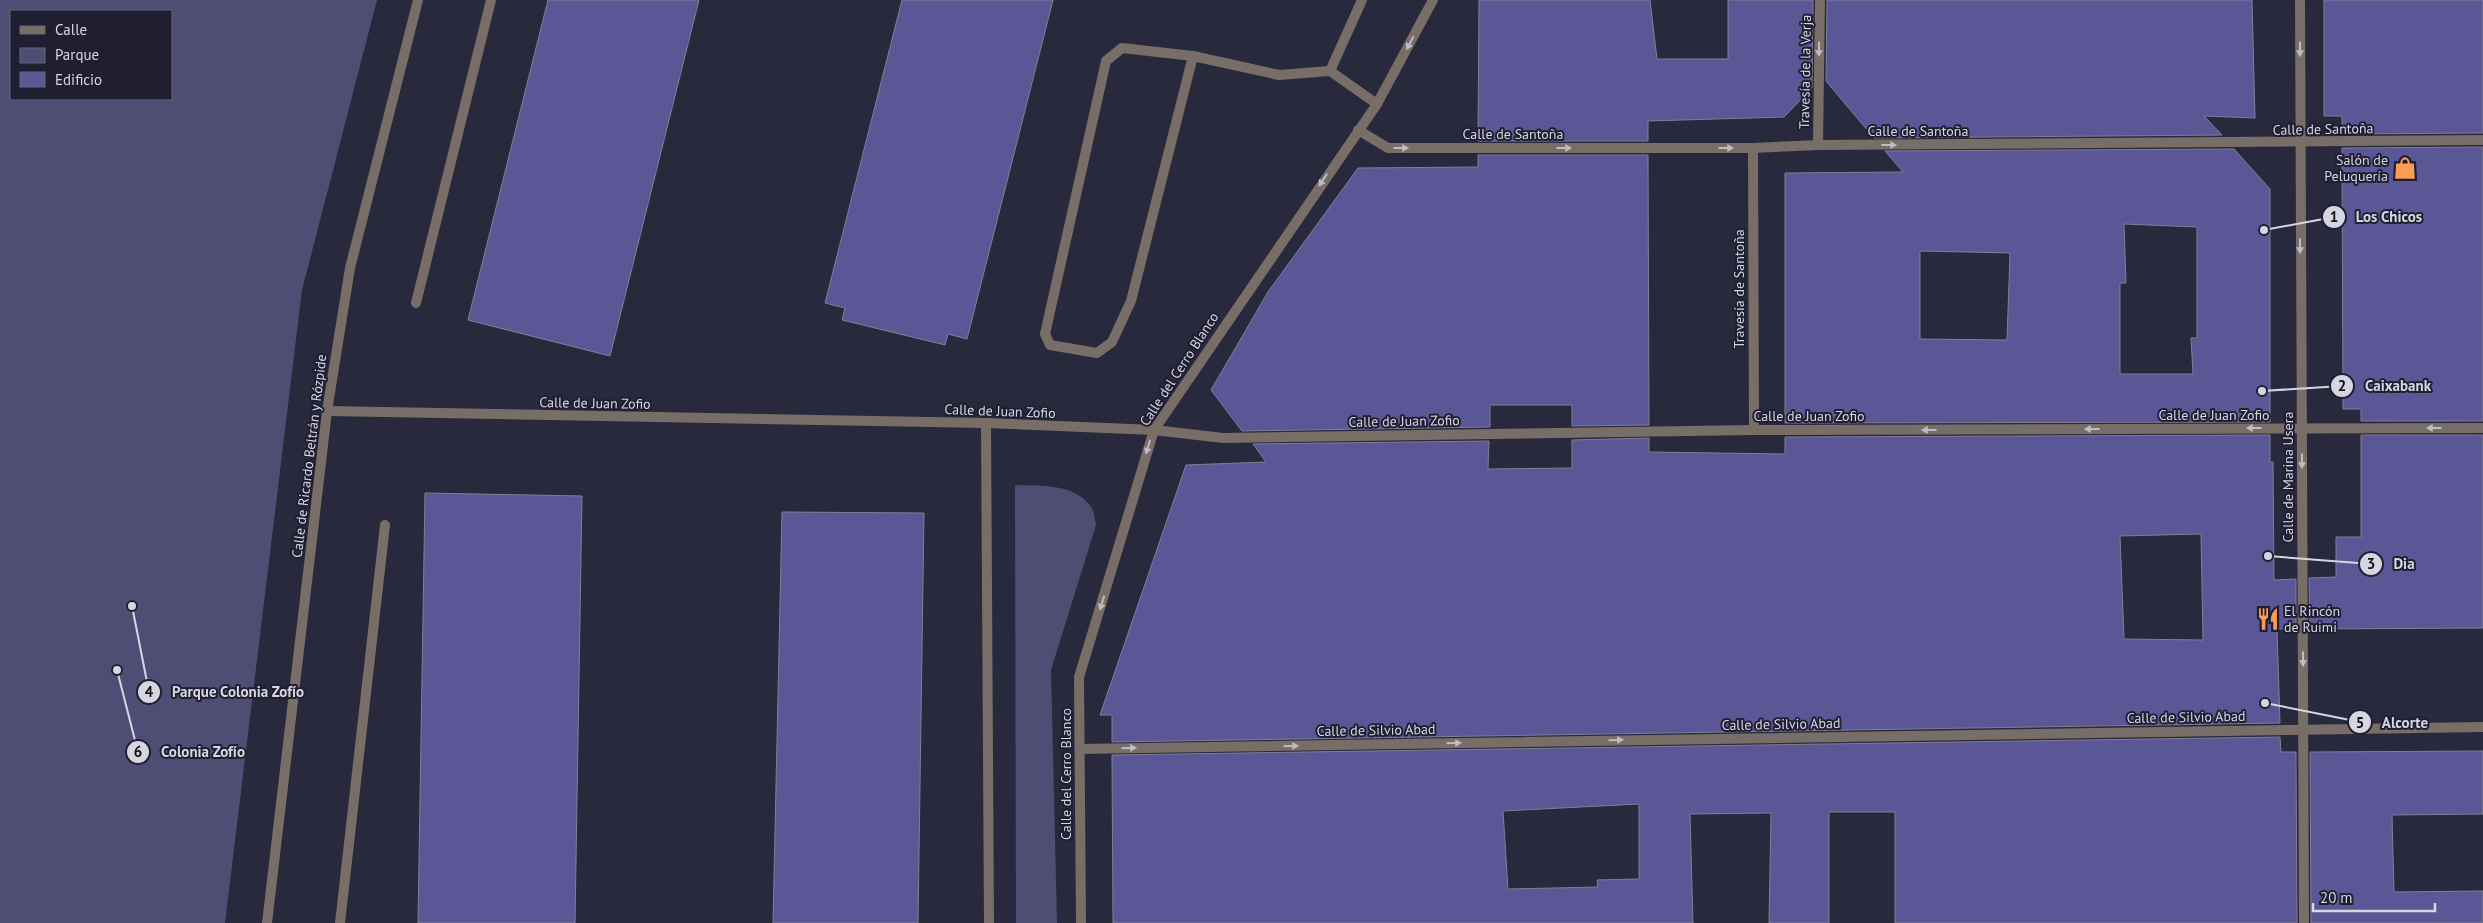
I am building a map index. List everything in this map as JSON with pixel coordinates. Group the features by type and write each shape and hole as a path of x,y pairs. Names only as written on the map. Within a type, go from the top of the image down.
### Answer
{"street":[{"name":"Calle de Ricardo Beltrán y Rózpide","path":"267,923 327,411 350,268 418,0"},
{"path":"416,303 492,0"},
{"path":"1330,72 1362,0"},
{"name":"Calle del Cerro Blanco","path":"1081,923 1079,677 1154,430 1377,104 1433,0"},
{"name":"Travesía de la Verja","path":"1818,145 1820,0"},
{"name":"Calle de Marina Usera","path":"2300,0 2304,923"},
{"path":"1192,56 1131,301 1112,342 1097,354 1050,345 1045,334 1106,61 1122,48 1192,56 1279,75 1330,72 1377,104"},
{"name":"Calle de Santoña","path":"1358,130 1388,148 1753,148 1818,145 2300,143 2483,140"},
{"name":"Travesía de Santoña","path":"1753,148 1754,430"},
{"name":"Calle de Juan Zofio","path":"327,411 986,424 1154,430 1223,438 1754,430 2483,428"},
{"path":"986,424 989,923"},
{"path":"340,923 385,525"},
{"name":"Calle de Silvio Abad","path":"1080,749 2483,727"}],"green space":[{"path":"0,0 377,0 302,290 225,923 0,923"},
{"path":"1015,485 1056,487 1076,494 1091,507 1096,525 1051,670 1057,923 1016,923"}],"building":[{"path":"548,0 699,0 610,356 468,320"},
{"path":"902,0 1053,0 967,339 948,334 945,345 842,320 845,308 825,303"},
{"path":"1479,0 1650,0 1657,59 1728,59 1728,0 1813,0 1812,88 1784,117 1648,121 1648,141 1478,141"},
{"path":"1827,0 2252,0 2255,118 2204,116 2222,135 1874,138 1826,81"},
{"path":"2324,0 2483,0 2483,133 2342,134 2342,116 2324,116"},
{"path":"2483,147 2483,421 2361,421 2361,409 2343,409 2342,148"},
{"path":"2234,149 2270,189 2270,422 1785,423 1785,173 1903,172 1885,151","holes":["2124,224 2197,227 2197,338 2191,338 2193,374 2120,374 2120,283 2126,283","1920,251 2010,253 2007,340 1920,339"]},
{"path":"1478,155 1648,155 1649,425 1572,426 1572,405 1490,405 1490,427 1242,431 1211,390 1268,292 1358,168 1478,167"},
{"path":"2270,435 2270,462 2273,462 2274,580 2296,579 2296,629 2277,629 2280,723 1112,742 1112,715 1100,715 1186,465 1266,462 1253,444 1489,441 1488,469 1572,468 1572,440 1649,438 1649,452 1785,454 1785,437","holes":["2201,534 2203,640 2124,639 2120,536"]},
{"path":"2361,435 2483,435 2483,628 2310,629 2309,578 2336,577 2336,537 2361,537"},
{"path":"425,493 582,496 575,923 418,923"},
{"path":"782,512 924,513 918,923 773,923"},
{"path":"2280,737 2281,752 2296,752 2297,923 1895,923 1895,812 1829,812 1829,923 1769,923 1771,813 1690,814 1693,923 1113,923 1112,755","holes":["1639,804 1639,879 1597,880 1598,887 1508,889 1503,811"]},
{"path":"2483,751 2483,814 2392,815 2394,892 2483,891 2483,923 2311,923 2310,752"}],"place":[{"name":"Salón de Peluquería","path":"2405,168"},
{"name":"Los Chicos","path":"2264,230"},
{"name":"Caixabank","path":"2262,391"},
{"name":"Dia","path":"2268,556"},
{"name":"Parque Colonia Zofío","path":"132,606"},
{"name":"El Rincón de Ruimi","path":"2268,619"},
{"name":"Colonia Zofío","path":"117,670"},
{"name":"Alcorte","path":"2265,703"}]}
